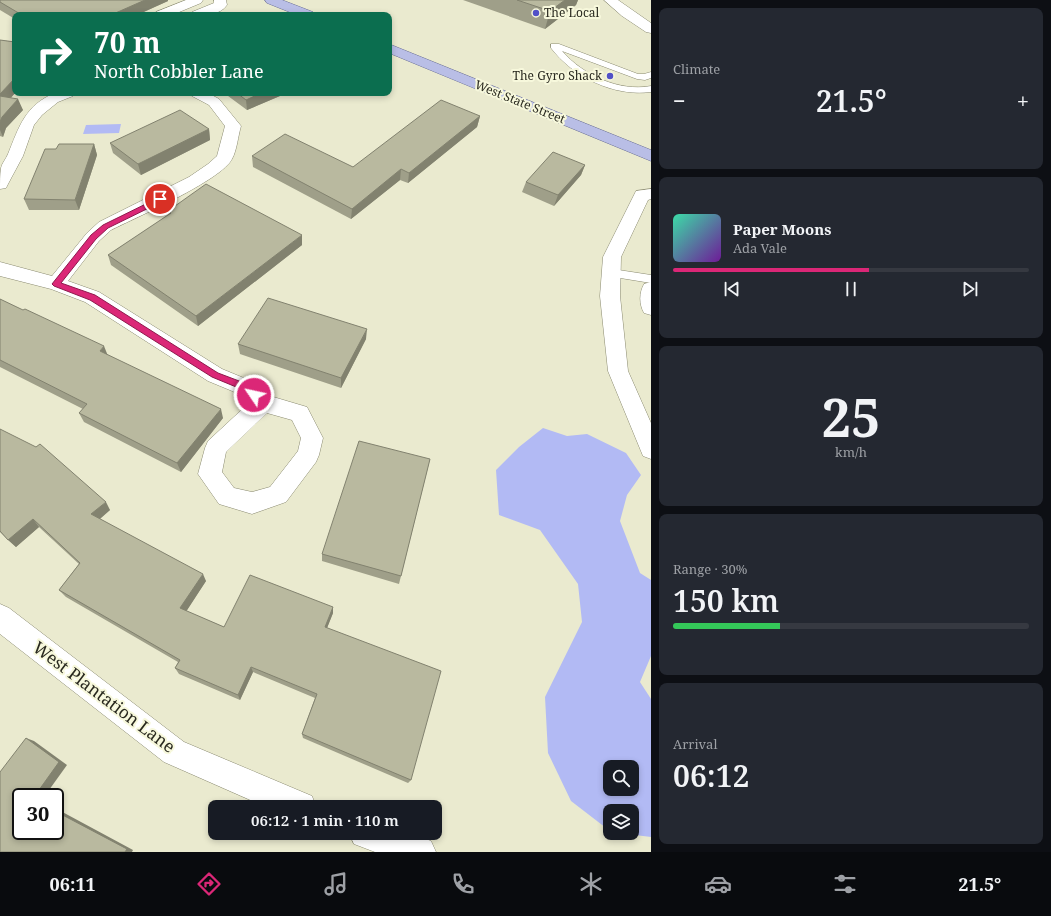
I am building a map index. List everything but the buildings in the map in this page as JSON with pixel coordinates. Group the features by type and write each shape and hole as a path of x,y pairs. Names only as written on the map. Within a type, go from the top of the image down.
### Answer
{"main road":[{"path":"271,0 301,12"},
{"name":"West State Street","path":"392,49 651,156"}],"street":[{"path":"168,12 197,0"},
{"path":"204,12 221,5 220,0"},
{"path":"610,0 626,13 651,29"},
{"path":"0,184 15,156 27,124 37,112 53,99 60,96"},
{"path":"56,284 94,237 105,226 138,211 195,181 214,168 225,158 233,126 214,102 203,96"},
{"path":"651,194 642,195 612,257 610,296 618,371 651,449"},
{"path":"0,268 2,270 56,284 92,298 215,375 244,387 263,403 299,413 312,438 308,455 278,495 252,503 227,497 210,474 216,448 263,403"},
{"path":"651,288 651,308"},
{"name":"West Plantation Lane","path":"0,617 174,752 285,800"},
{"path":"385,840 420,852"}],"lane":[{"path":"651,75 645,77 638,76 554,46 559,54 586,75 624,89 640,91 651,89"},
{"path":"612,273 651,279"}],"water":[{"path":"121,124 119,133 83,134 86,125"},
{"path":"543,428 567,436 587,434 626,453 641,475 627,495 620,521 640,573 651,580 651,656 640,682 651,699 651,837 639,836 639,804 603,804 603,826 571,801 548,753 545,697 582,622 578,584 540,530 499,515 496,470 519,447"}],"place":[{"name":"The Local","path":"536,13"},
{"name":"The Gyro Shack","path":"610,76"}],"route":[{"path":"160,199 105,226 94,237 56,284 92,298 215,375 244,387 254,395"}]}
